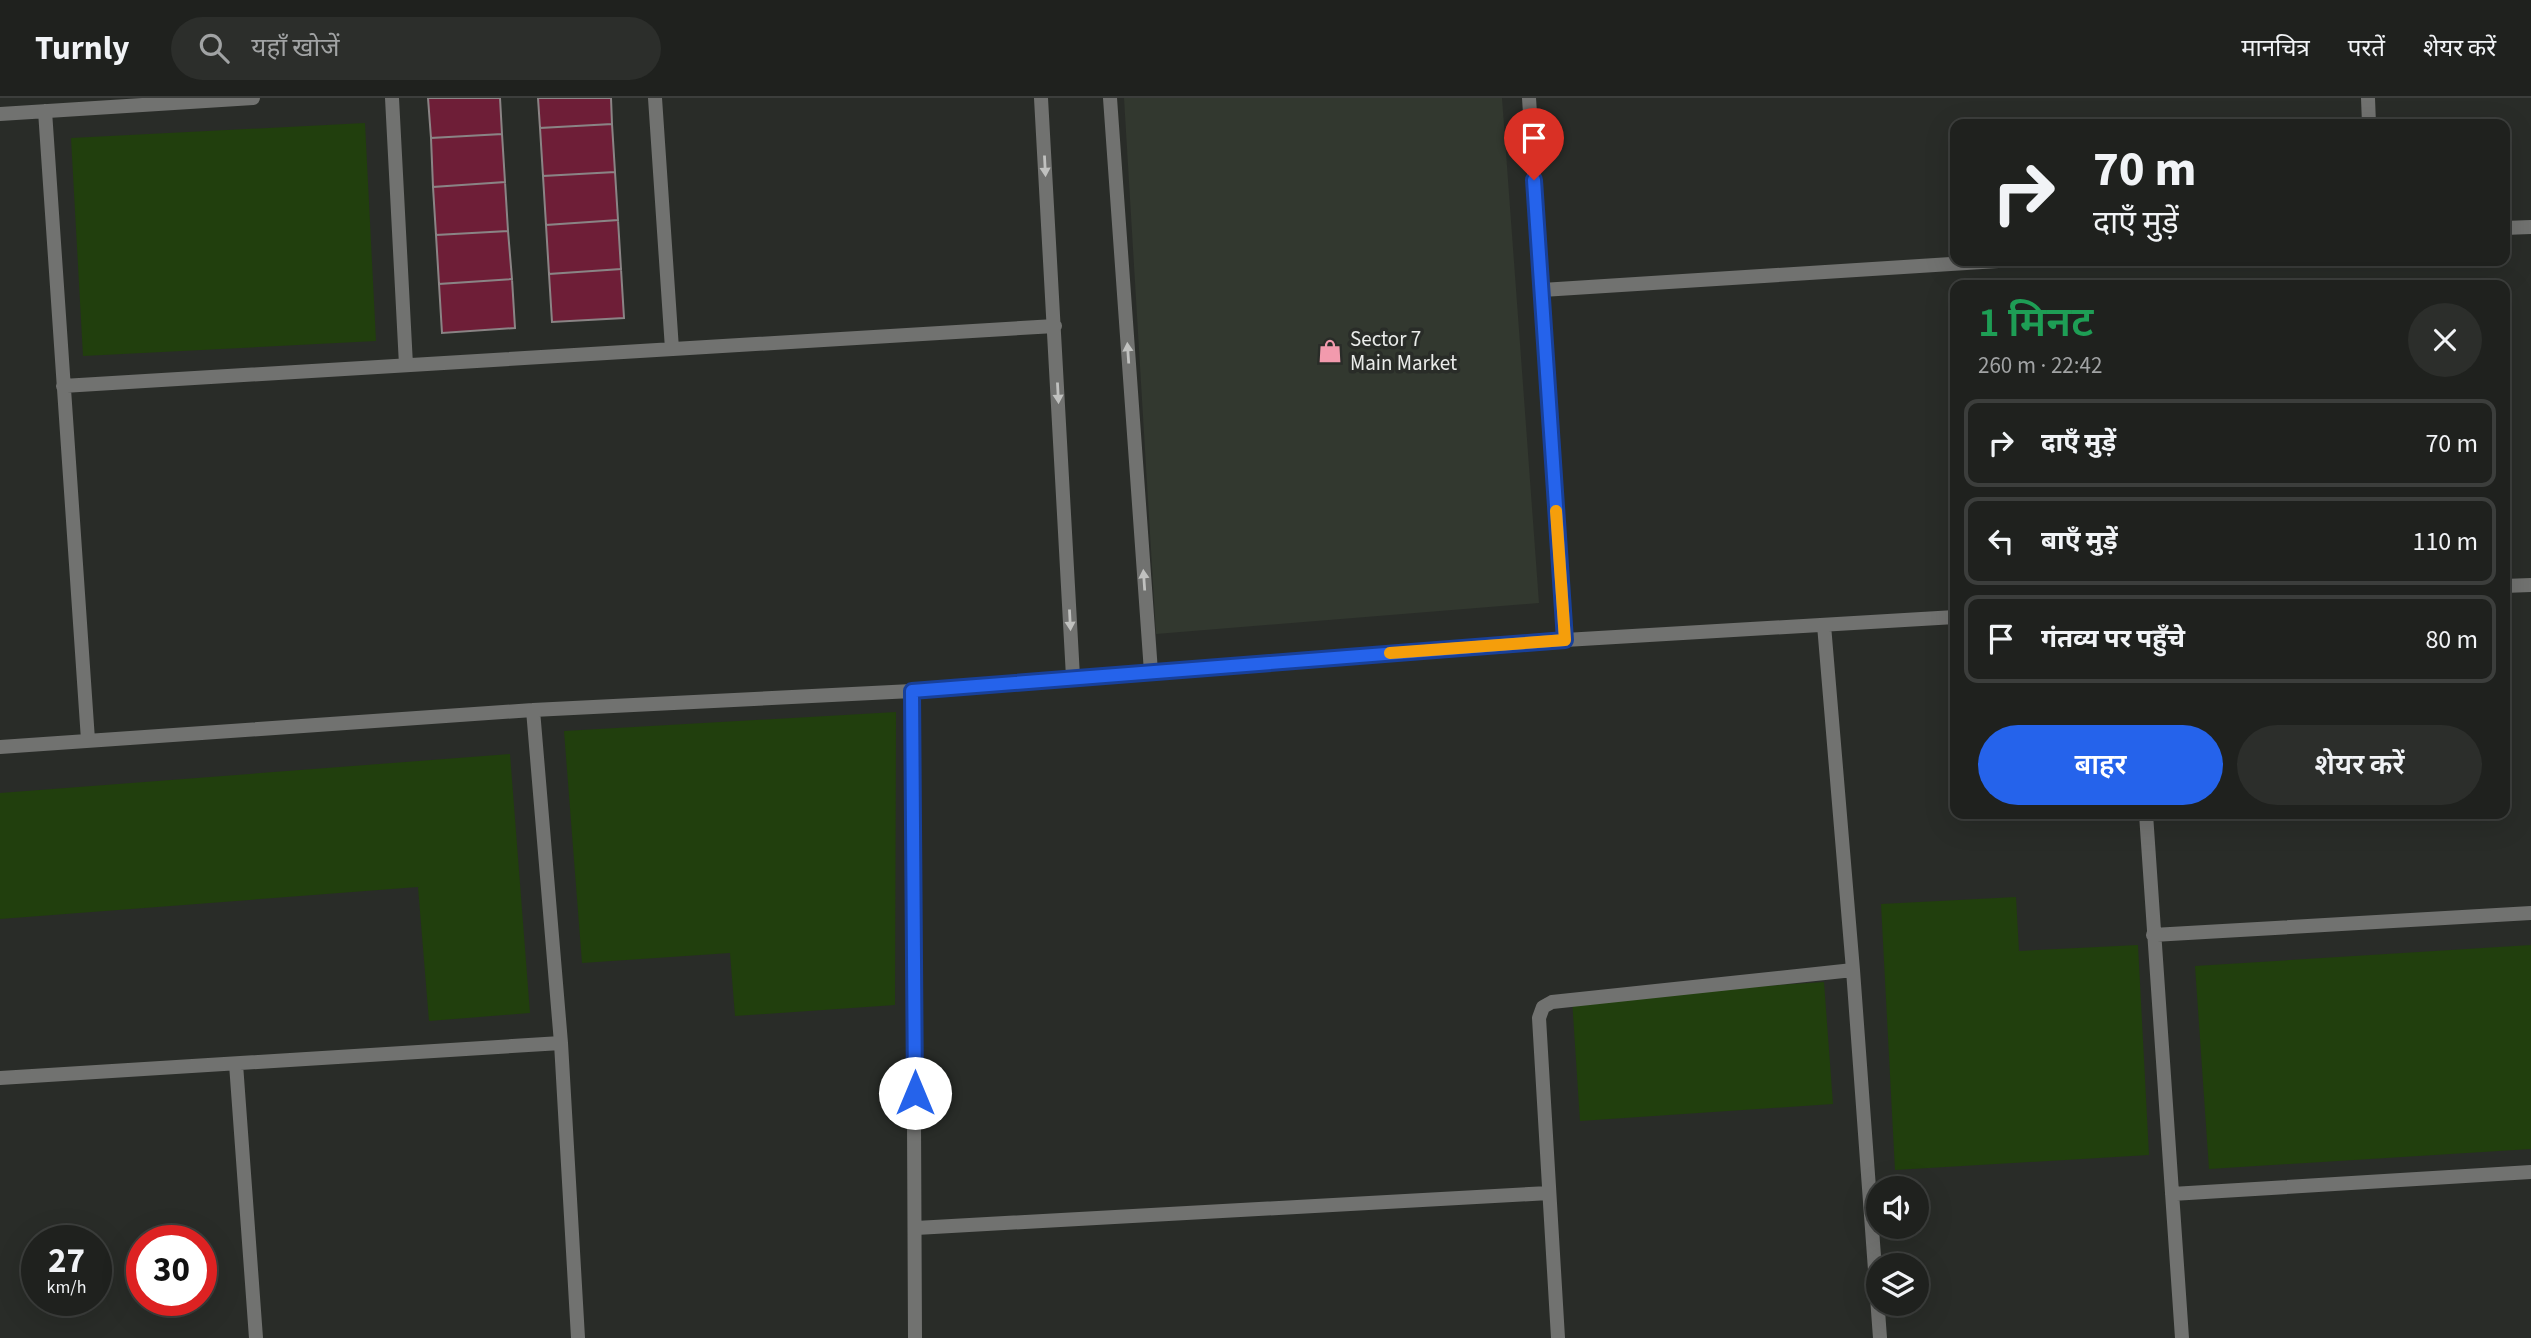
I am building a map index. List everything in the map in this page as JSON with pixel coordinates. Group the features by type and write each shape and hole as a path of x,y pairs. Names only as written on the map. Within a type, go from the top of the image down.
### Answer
{"street":[{"path":"0,114 253,98"},
{"path":"391,98 406,365"},
{"path":"655,98 672,349"},
{"path":"1041,98 1073,677"},
{"path":"1110,98 1151,672"},
{"path":"1529,98 1565,640"},
{"path":"2368,98 2370,119"},
{"path":"45,111 88,740"},
{"path":"2510,228 2531,227"},
{"path":"1542,290 1950,264"},
{"path":"64,386 1055,326"},
{"path":"2510,586 2531,584"},
{"path":"0,747 533,710 912,691 1565,640 1950,617"},
{"path":"1824,625 1880,1338"},
{"path":"912,691 915,1338"},
{"path":"533,710 561,1043 578,1338"},
{"path":"2146,819 2182,1338"},
{"path":"2153,935 2531,913"},
{"path":"1558,1338 1539,1018 1543,1007 1552,1002 1853,970"},
{"path":"0,1079 561,1043"},
{"path":"236,1064 256,1338"},
{"path":"2172,1194 2531,1172"},
{"path":"916,1228 1549,1193"}],"shaded area":[{"name":"Sector 7 Main Market","path":"1124,98 1502,98 1539,603 1156,634"}],"green space":[{"path":"365,123 376,341 83,356 71,138"},
{"path":"896,712 895,1005 735,1016 730,953 582,963 564,731"},
{"path":"510,754 530,1013 429,1021 418,887 0,919 0,793"},
{"path":"2016,897 2019,951 2138,945 2149,1155 1895,1170 1881,904"},
{"path":"2531,945 2531,1149 2209,1169 2195,966"},
{"path":"1824,982 1833,1104 1580,1121 1572,999"}],"building":[{"path":"428,98 500,98 502,134 431,138"},
{"path":"538,98 611,98 612,124 540,128"},
{"path":"612,124 615,172 543,176 540,128"},
{"path":"502,134 505,182 433,187 431,138"},
{"path":"615,172 618,220 546,225 543,176"},
{"path":"505,182 508,231 436,235 433,187"},
{"path":"618,220 621,269 549,274 546,225"},
{"path":"508,231 512,279 439,284 436,235"},
{"path":"621,269 624,318 552,322 549,274"},
{"path":"512,279 515,328 442,333 439,284"}],"slow traffic":[{"path":"1390,653 1565,640 1556,511"}],"place":[{"name":"Sector 7 Main Market","path":"1330,351"}],"route":[{"path":"915,1093 912,691 1565,640 1534,180"}]}
